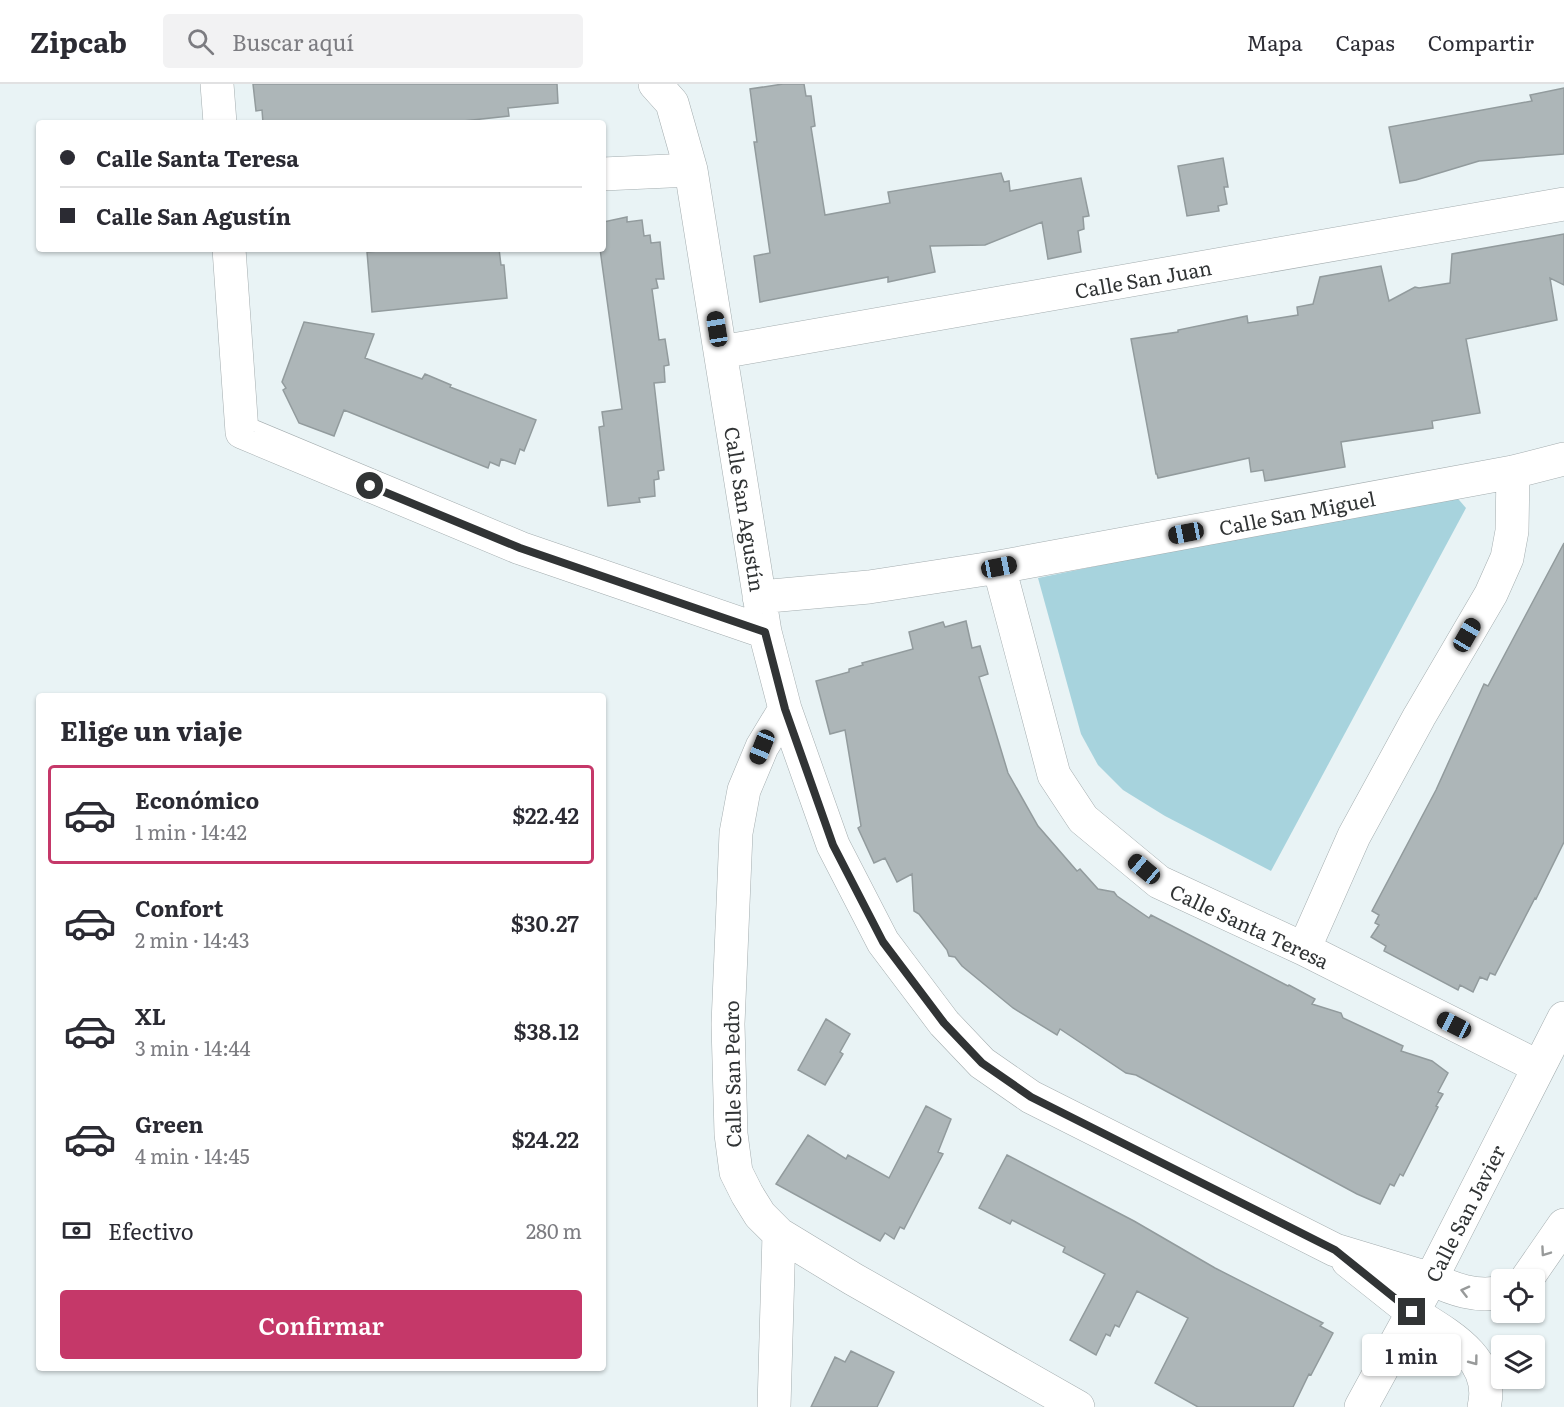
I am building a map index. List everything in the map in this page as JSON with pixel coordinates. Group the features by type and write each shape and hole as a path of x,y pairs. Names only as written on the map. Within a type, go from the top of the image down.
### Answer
{"main road":[{"path":"217,84 220,120"},
{"name":"Calle San Agustín","path":"655,84 672,103 691,170 765,632 785,709 833,845 883,942 944,1023 982,1063 1031,1097 1335,1250 1431,1279 1465,1292 1491,1293"},
{"path":"606,174 691,170"},
{"name":"Calle San Juan","path":"721,352 1564,204"},
{"path":"229,252 242,432 520,548 765,632"},
{"name":"Calle San Miguel","path":"759,597 869,587 999,567 1513,472 1564,459"},
{"path":"1304,949 1354,836 1419,717 1491,594 1507,558 1512,531 1513,472"},
{"name":"Calle Santa Teresa","path":"999,567 1054,775 1083,819 1159,882 1304,949 1539,1067"},
{"name":"Calle San Pedro","path":"785,709 762,747 744,790 738,823 728,1024 730,1134 736,1172 760,1215 779,1234 1067,1404"},
{"name":"Calle San Javier","path":"1361,1407 1431,1279 1564,1018"},
{"path":"1534,1269 1564,1225"},
{"path":"774,1407 779,1234"},
{"name":"Calle San Agustín","path":"1335,1250 1412,1312 1458,1343 1479,1367 1486,1382 1487,1395 1484,1407"}],"shaded area":[{"path":"1453,493 1466,508 1271,871 1165,816 1123,790 1098,765 1081,734 1038,578"}],"building":[{"path":"253,84 557,84 558,103 508,108 509,116 472,120 263,120 262,110 256,111"},
{"path":"783,84 804,84 806,96 811,96 815,126 811,127 825,215 890,203 888,192 1001,173 1004,182 1009,181 1010,191 1081,178 1089,216 1083,217 1084,229 1078,231 1081,252 1048,259 1042,222 985,245 930,246 935,272 888,282 888,277 760,302 754,256 770,253 754,142 757,142 750,89"},
{"path":"1564,88 1564,154 1479,161 1400,183 1389,127 1532,101 1530,95"},
{"path":"1223,158 1228,187 1224,187 1227,204 1218,206 1219,211 1187,216 1178,166"},
{"path":"627,217 627,222 642,220 644,236 650,235 651,243 660,242 664,279 656,279 658,288 652,289 659,340 665,339 669,365 664,366 665,382 654,383 664,470 658,471 659,479 654,480 655,496 639,498 640,502 608,506 599,427 604,426 602,412 622,409 600,252 606,252 606,221"},
{"path":"1564,234 1564,285 1550,278 1557,320 1466,339 1480,413 1432,421 1433,428 1341,442 1345,467 1265,481 1263,470 1251,472 1249,458 1158,478 1131,339 1178,332 1178,330 1247,316 1248,323 1298,315 1297,307 1313,304 1320,277 1381,266 1389,301 1415,287 1450,283 1452,254"},
{"path":"367,252 499,252 501,265 504,265 507,298 372,312"},
{"path":"304,322 374,334 365,358 422,379 425,374 451,385 450,387 536,420 524,451 520,449 515,464 501,459 499,466 490,462 488,468 344,410 334,436 299,423 283,390 286,388 282,382"},
{"path":"1564,543 1564,842 1495,975 1490,973 1487,980 1480,977 1473,992 1460,985 1458,990 1384,951 1386,946 1371,937 1379,925 1375,923 1379,915 1372,911 1436,790 1484,684 1488,686"},
{"path":"966,621 972,648 980,646 988,674 979,677 1008,773 1038,826 1077,871 1080,869 1098,889 1114,892 1149,918 1151,915 1289,985 1315,999 1312,1004 1341,1013 1343,1018 1403,1046 1401,1051 1432,1061 1448,1073 1438,1092 1443,1094 1436,1106 1438,1107 1403,1176 1400,1174 1394,1186 1390,1184 1380,1204 1357,1194 1136,1075 1126,1073 1060,1029 1057,1035 1013,1008 962,966 955,957 949,956 947,950 919,914 914,911 912,874 897,882 885,858 874,863 858,828 861,826 845,730 830,734 816,681 849,672 849,669 863,665 862,663 913,649 909,632 943,622 945,627"},
{"path":"826,1019 850,1034 840,1052 843,1054 825,1085 798,1070"},
{"path":"926,1106 951,1119 938,1152 943,1154 904,1229 900,1227 894,1239 885,1233 880,1241 776,1184 808,1135 846,1159 848,1155 889,1178"},
{"path":"1007,1155 1134,1221 1215,1268 1323,1323 1320,1326 1333,1333 1293,1407 1198,1407 1155,1383 1188,1318 1137,1291 1119,1327 1115,1325 1110,1336 1106,1334 1096,1355 1070,1340 1105,1274 1063,1252 1065,1247 1012,1220 1010,1224 979,1208"},
{"path":"851,1351 894,1372 877,1407 811,1407 835,1357 845,1362"}],"route":[{"path":"370,486 520,548 765,632 785,709 833,845 883,942 944,1023 982,1063 1031,1097 1335,1250 1412,1312"}]}
